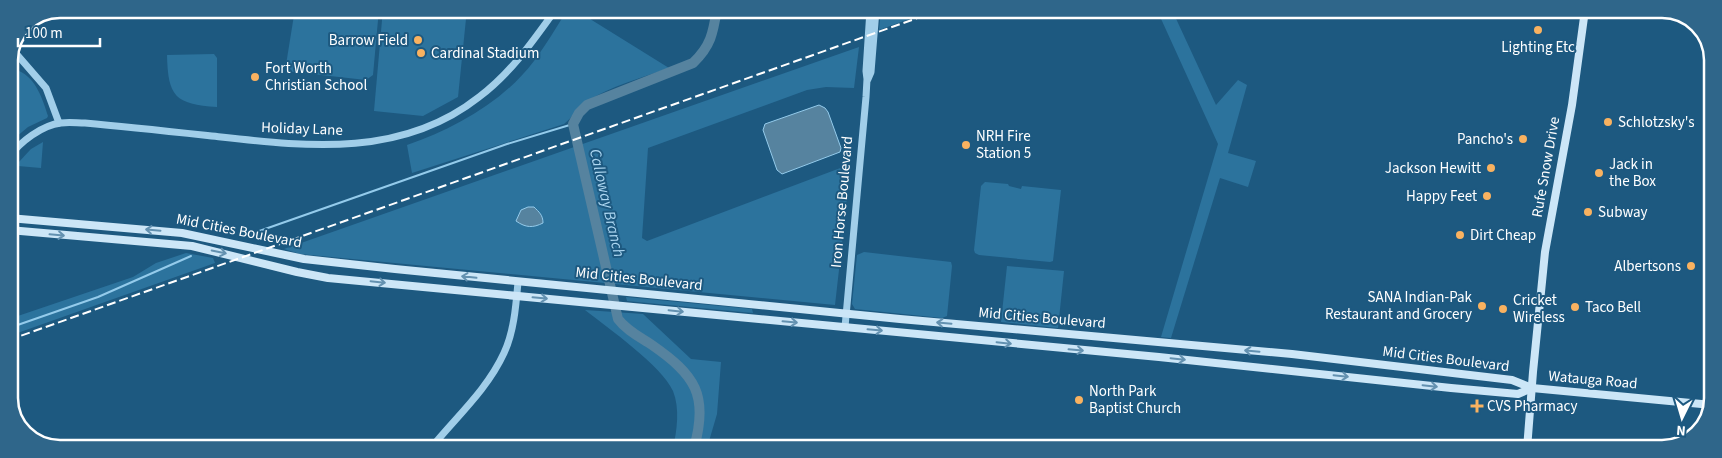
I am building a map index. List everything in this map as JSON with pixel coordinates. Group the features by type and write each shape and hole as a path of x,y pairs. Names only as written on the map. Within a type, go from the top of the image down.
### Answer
{"main road":[{"name":"Rufe Snow Drive","path":"1529,440 1546,252 1572,105 1584,18"},
{"name":"Mid Cities Boulevard","path":"18,219 182,233 304,258 518,282 1292,354 1512,380 1532,388"},
{"path":"78,224 78,237"},
{"name":"Mid Cities Boulevard","path":"18,231 192,246 328,278 1129,354 1518,394 1532,388"},
{"path":"1129,354 1130,340"},
{"name":"Watauga Road","path":"1532,388 1703,404"}],"street":[{"name":"Holiday Lane","path":"18,145 29,136 59,123 85,123 312,145 353,144 403,136 440,121 478,98 516,64 549,18"},
{"name":"Iron Horse Boulevard","path":"845,327 867,79 869,18"},
{"name":"Iron Horse Boulevard","path":"867,79 871,72 875,18"},
{"path":"18,56 46,88 59,123"},
{"path":"438,440 485,386 504,353 511,335 518,282"}],"shaded area":[{"path":"294,18 378,18 373,75 366,80 285,71"},
{"name":"Cardinal Stadium","path":"382,18 466,18 458,97 423,116 374,111"},
{"path":"562,18 588,18 669,68 596,96 583,104 564,124 412,173 407,145 460,122 493,101 522,76"},
{"path":"880,18 912,18 879,30"},
{"path":"1161,18 1176,18 1216,105 1238,80 1247,85 1228,153 1256,161 1248,187 1220,178 1171,338 1161,337 1218,144"},
{"path":"859,47 854,88 826,87 807,90 648,148 642,238 647,241 851,164 835,305 300,254 284,249"},
{"path":"214,54 217,58 217,107 192,104 177,96 169,80 167,55"},
{"path":"18,72 25,74 34,84 48,116 28,127 18,135"},
{"path":"819,105 828,112 841,148 840,152 782,174 777,170 763,130 765,124"},
{"path":"43,142 41,168 18,166 18,163 31,149"},
{"path":"985,182 1008,184 1009,186 1021,189 1022,186 1061,190 1053,261 979,255 975,253 981,186"},
{"path":"534,207 538,210 543,223 530,227 516,221 521,210"},
{"path":"864,252 951,262 947,316 942,318 855,309 852,304 857,255"},
{"path":"186,253 213,258 215,263 18,333 18,316 133,277 156,263"},
{"path":"1007,266 1064,271 1058,328 1001,322"},
{"path":"626,297 752,309 753,313 627,301"},
{"path":"585,310 643,314 691,359 721,362 717,414 709,440 675,440 677,427 677,405 673,391 658,370 634,348"}],"waterway":[{"name":"Calloway Branch","path":"696,440 700,414 699,400 695,388 688,377 667,356 630,330 618,319 573,124 579,113 587,105 693,63 704,51 710,39 715,18"},
{"path":"245,236 507,144 573,124"},
{"path":"18,325 98,297 191,256"}],"railway":[{"path":"18,337 917,18"}],"place":[{"name":"Lighting Etc","path":"1538,30"},
{"name":"Barrow Field","path":"418,40"},
{"name":"Cardinal Stadium","path":"421,53"},
{"name":"Fort Worth Christian School","path":"255,77"},
{"name":"Schlotzsky's","path":"1608,122"},
{"name":"Pancho's","path":"1523,139"},
{"name":"NRH Fire Station 5","path":"966,145"},
{"name":"Jackson Hewitt","path":"1491,168"},
{"name":"Jack in the Box","path":"1599,173"},
{"name":"Happy Feet","path":"1487,196"},
{"name":"Subway","path":"1588,212"},
{"name":"Dirt Cheap","path":"1460,235"},
{"name":"Albertsons","path":"1691,266"},
{"name":"SANA Indian-Pak Restaurant and Grocery","path":"1482,306"},
{"name":"Taco Bell","path":"1575,307"},
{"name":"Cricket Wireless","path":"1503,309"},
{"name":"North Park Baptist Church","path":"1079,400"},
{"name":"CVS Pharmacy","path":"1477,406"}]}
